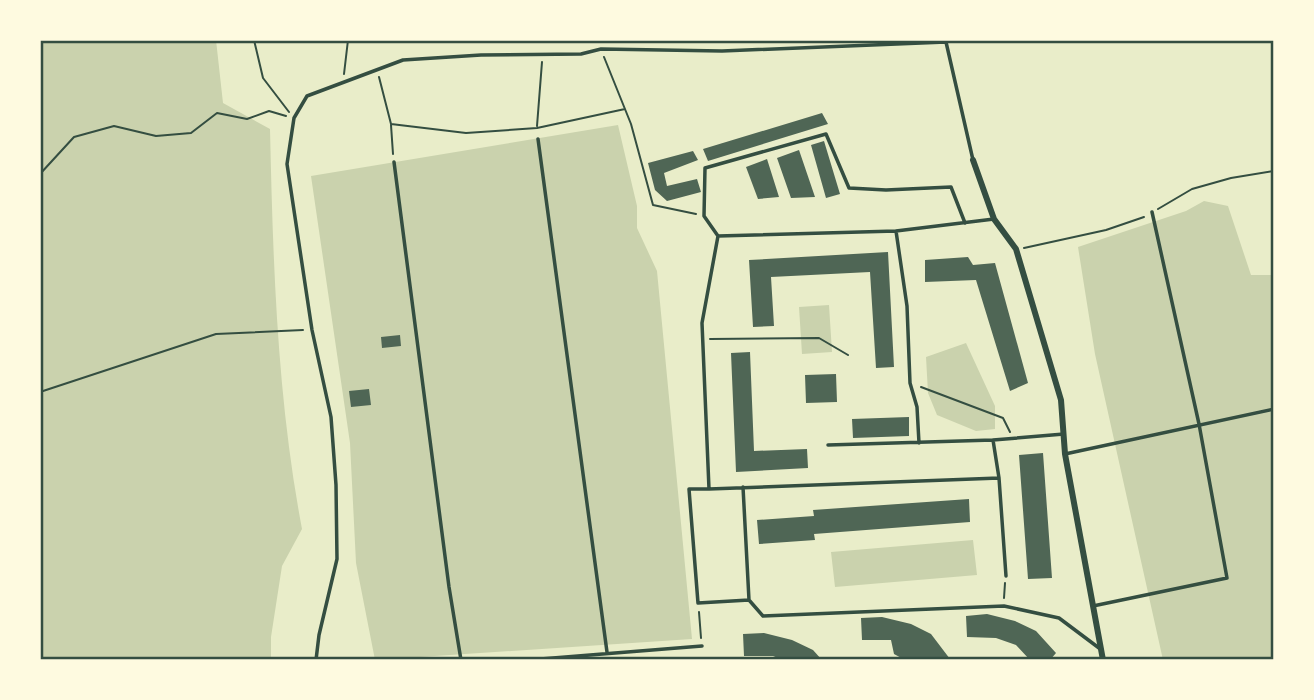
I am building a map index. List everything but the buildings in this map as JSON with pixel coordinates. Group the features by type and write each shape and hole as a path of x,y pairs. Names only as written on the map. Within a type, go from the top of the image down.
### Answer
{"street":[{"path":"974,160 994,219 1016,249 1061,400 1065,454 1103,660"}],"lane":[{"path":"316,660 319,635 337,559 336,485 331,417 312,330 288,164 294,118 307,96 402,60 437,57 581,54 600,49 722,51 946,42 974,160"},
{"path":"709,489 704,310 718,236 704,216 705,169 826,134 849,188 886,190 951,187 965,223"},
{"path":"538,139 607,652"},
{"path":"394,162 449,587 461,660"},
{"path":"1093,607 1227,578 1199,424 1152,212"},
{"path":"718,236 896,231 994,219"},
{"path":"896,231 907,306 910,383 917,407 919,443"},
{"path":"1065,454 1274,409"},
{"path":"828,445 993,440 1064,434"},
{"path":"993,440 999,478 1006,576"},
{"path":"749,600 698,603 689,489 999,478"},
{"path":"743,487 749,600 763,616 1004,606 1059,618 1101,649"},
{"path":"528,660 702,646"}],"path":[{"path":"254,40 262,79 294,118"},
{"path":"345,82 344,63 348,40"},
{"path":"600,49 631,124 653,205 704,216"},
{"path":"537,128 543,54"},
{"path":"377,68 391,124 394,162"},
{"path":"391,124 466,133 537,128 625,109"},
{"path":"40,174 74,137 114,126 156,136 191,133 217,113 247,119 269,111 294,118"},
{"path":"40,392 215,334 312,330"},
{"path":"703,339 819,338 848,355"},
{"path":"910,383 1003,418 1013,439"},
{"path":"1004,606 1006,576"},
{"path":"698,603 702,646"}],"green space":[{"path":"40,40 216,40 223,103 270,129 275,280 282,380 302,529 282,566 271,637 271,660 40,660"},
{"path":"618,125 637,206 637,228 657,271 692,639 375,660 356,563 350,443 311,176"},
{"path":"1204,201 1228,206 1251,275 1274,275 1274,520 1271,521 1274,532 1274,660 1163,660 1095,354 1078,247 1186,211"},
{"path":"829,305 832,352 802,354 799,307"},
{"path":"966,343 995,406 995,429 976,431 937,415 928,393 926,357"},
{"path":"973,540 977,575 835,587 831,552"}]}
